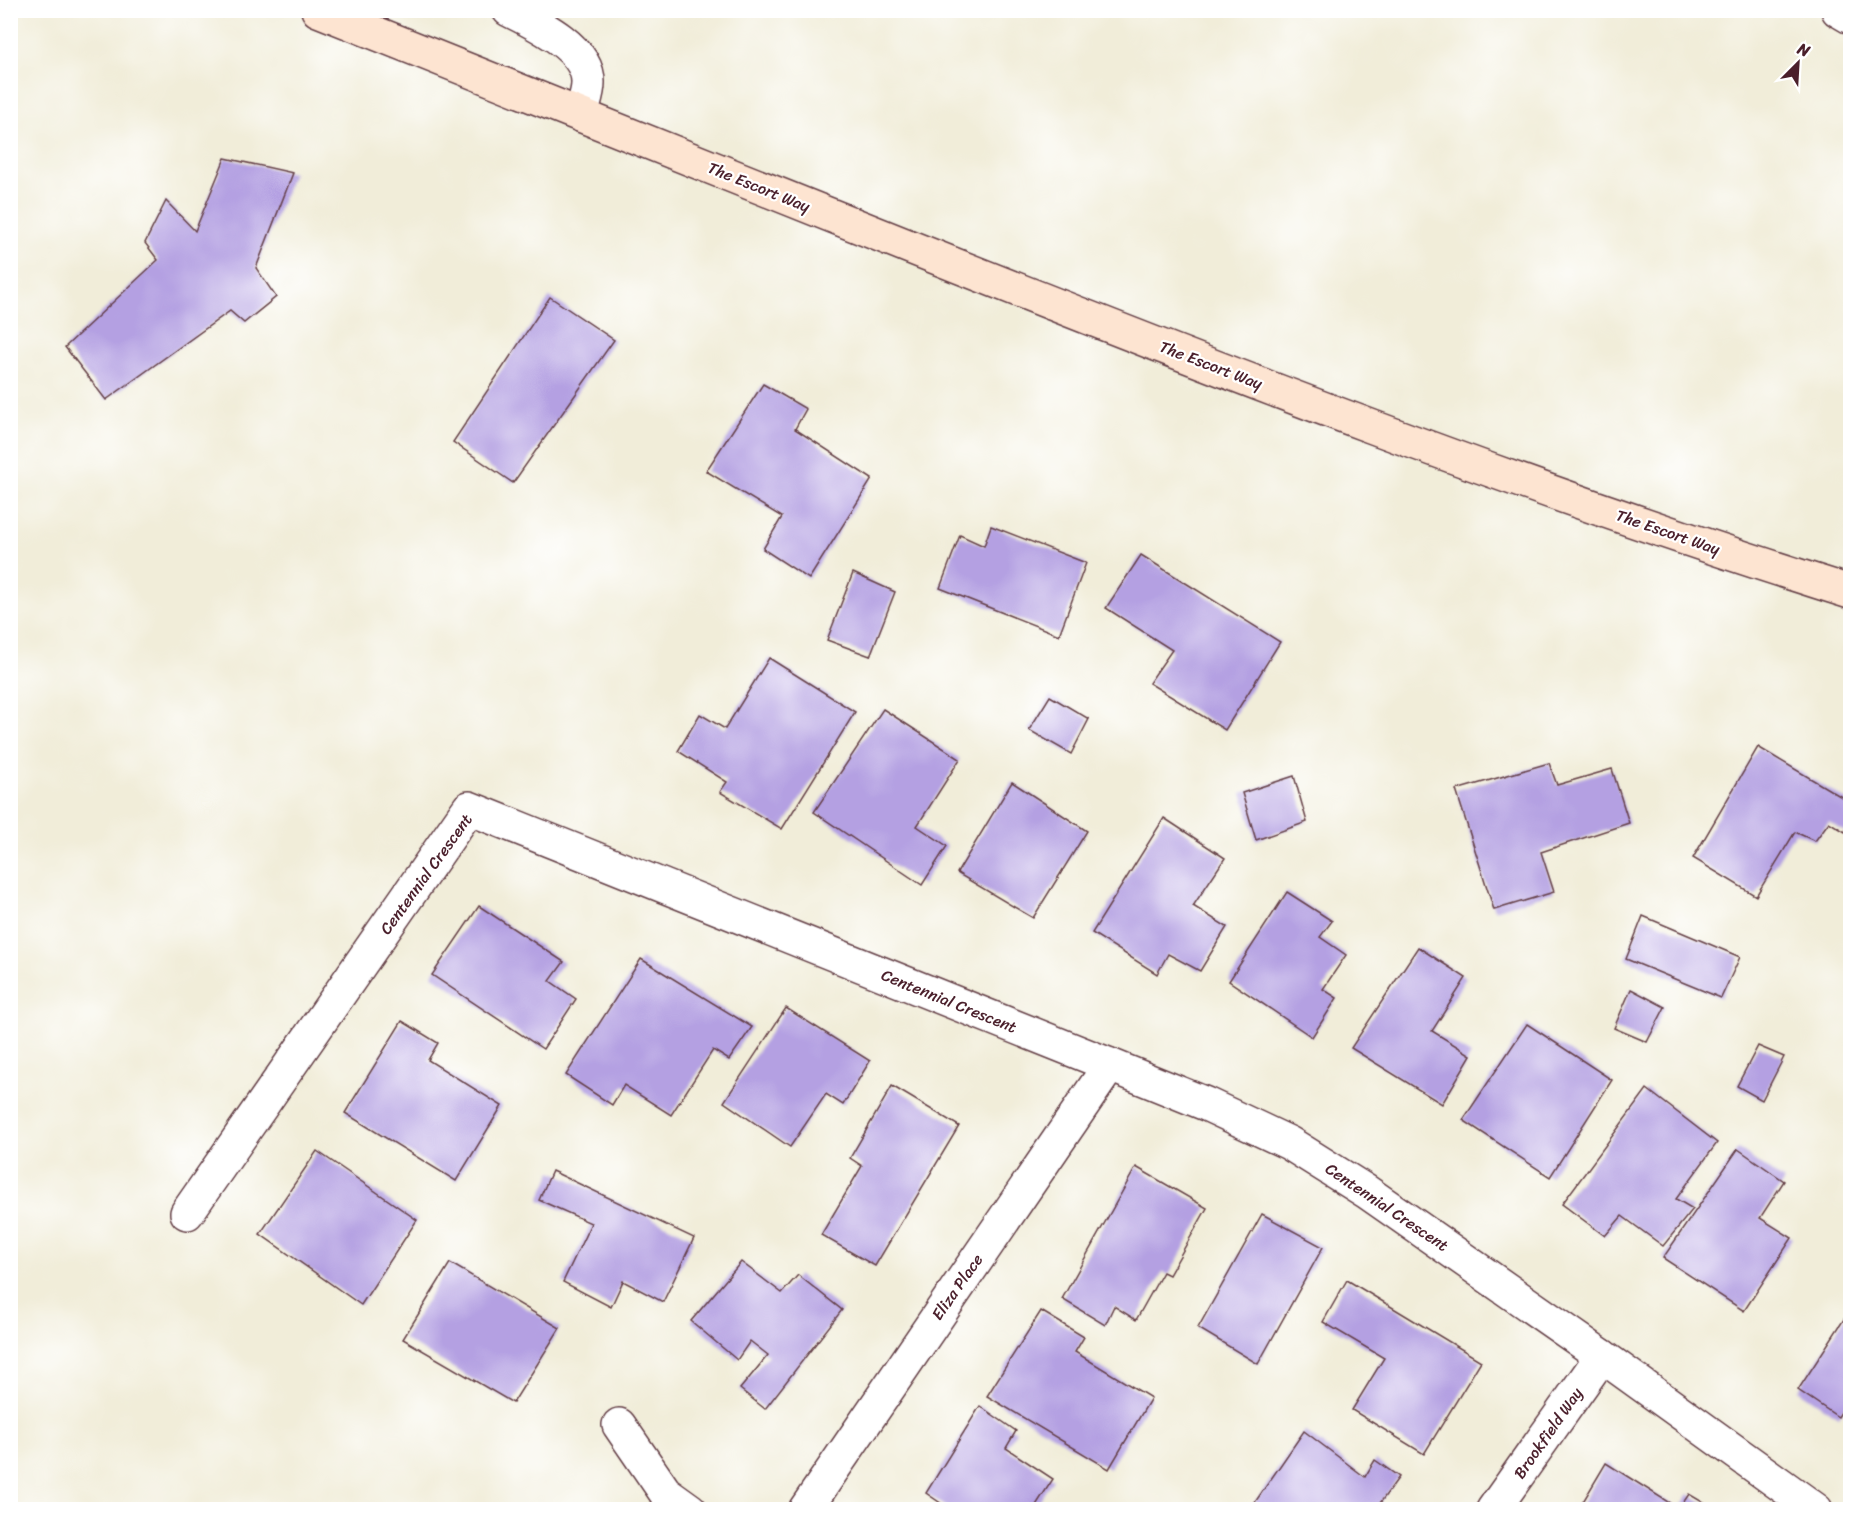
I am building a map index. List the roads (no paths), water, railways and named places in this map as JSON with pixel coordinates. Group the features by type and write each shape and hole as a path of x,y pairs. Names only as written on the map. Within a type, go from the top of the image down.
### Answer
{"main road":[{"name":"The Escort Way","path":"318,10 1114,328 1388,432 1651,527 1851,592"}],"street":[{"path":"509,10 553,35 578,56 588,83 581,115"},
{"path":"1838,10 1851,17"},
{"name":"Centennial Crescent","path":"187,1213 469,808 1206,1104 1289,1143 1367,1192 1816,1509"},
{"name":"Eliza Place","path":"805,1509 1110,1065"},
{"name":"Brookfield Way","path":"1493,1509 1602,1356"},
{"path":"618,1425 665,1492 690,1509"}]}
